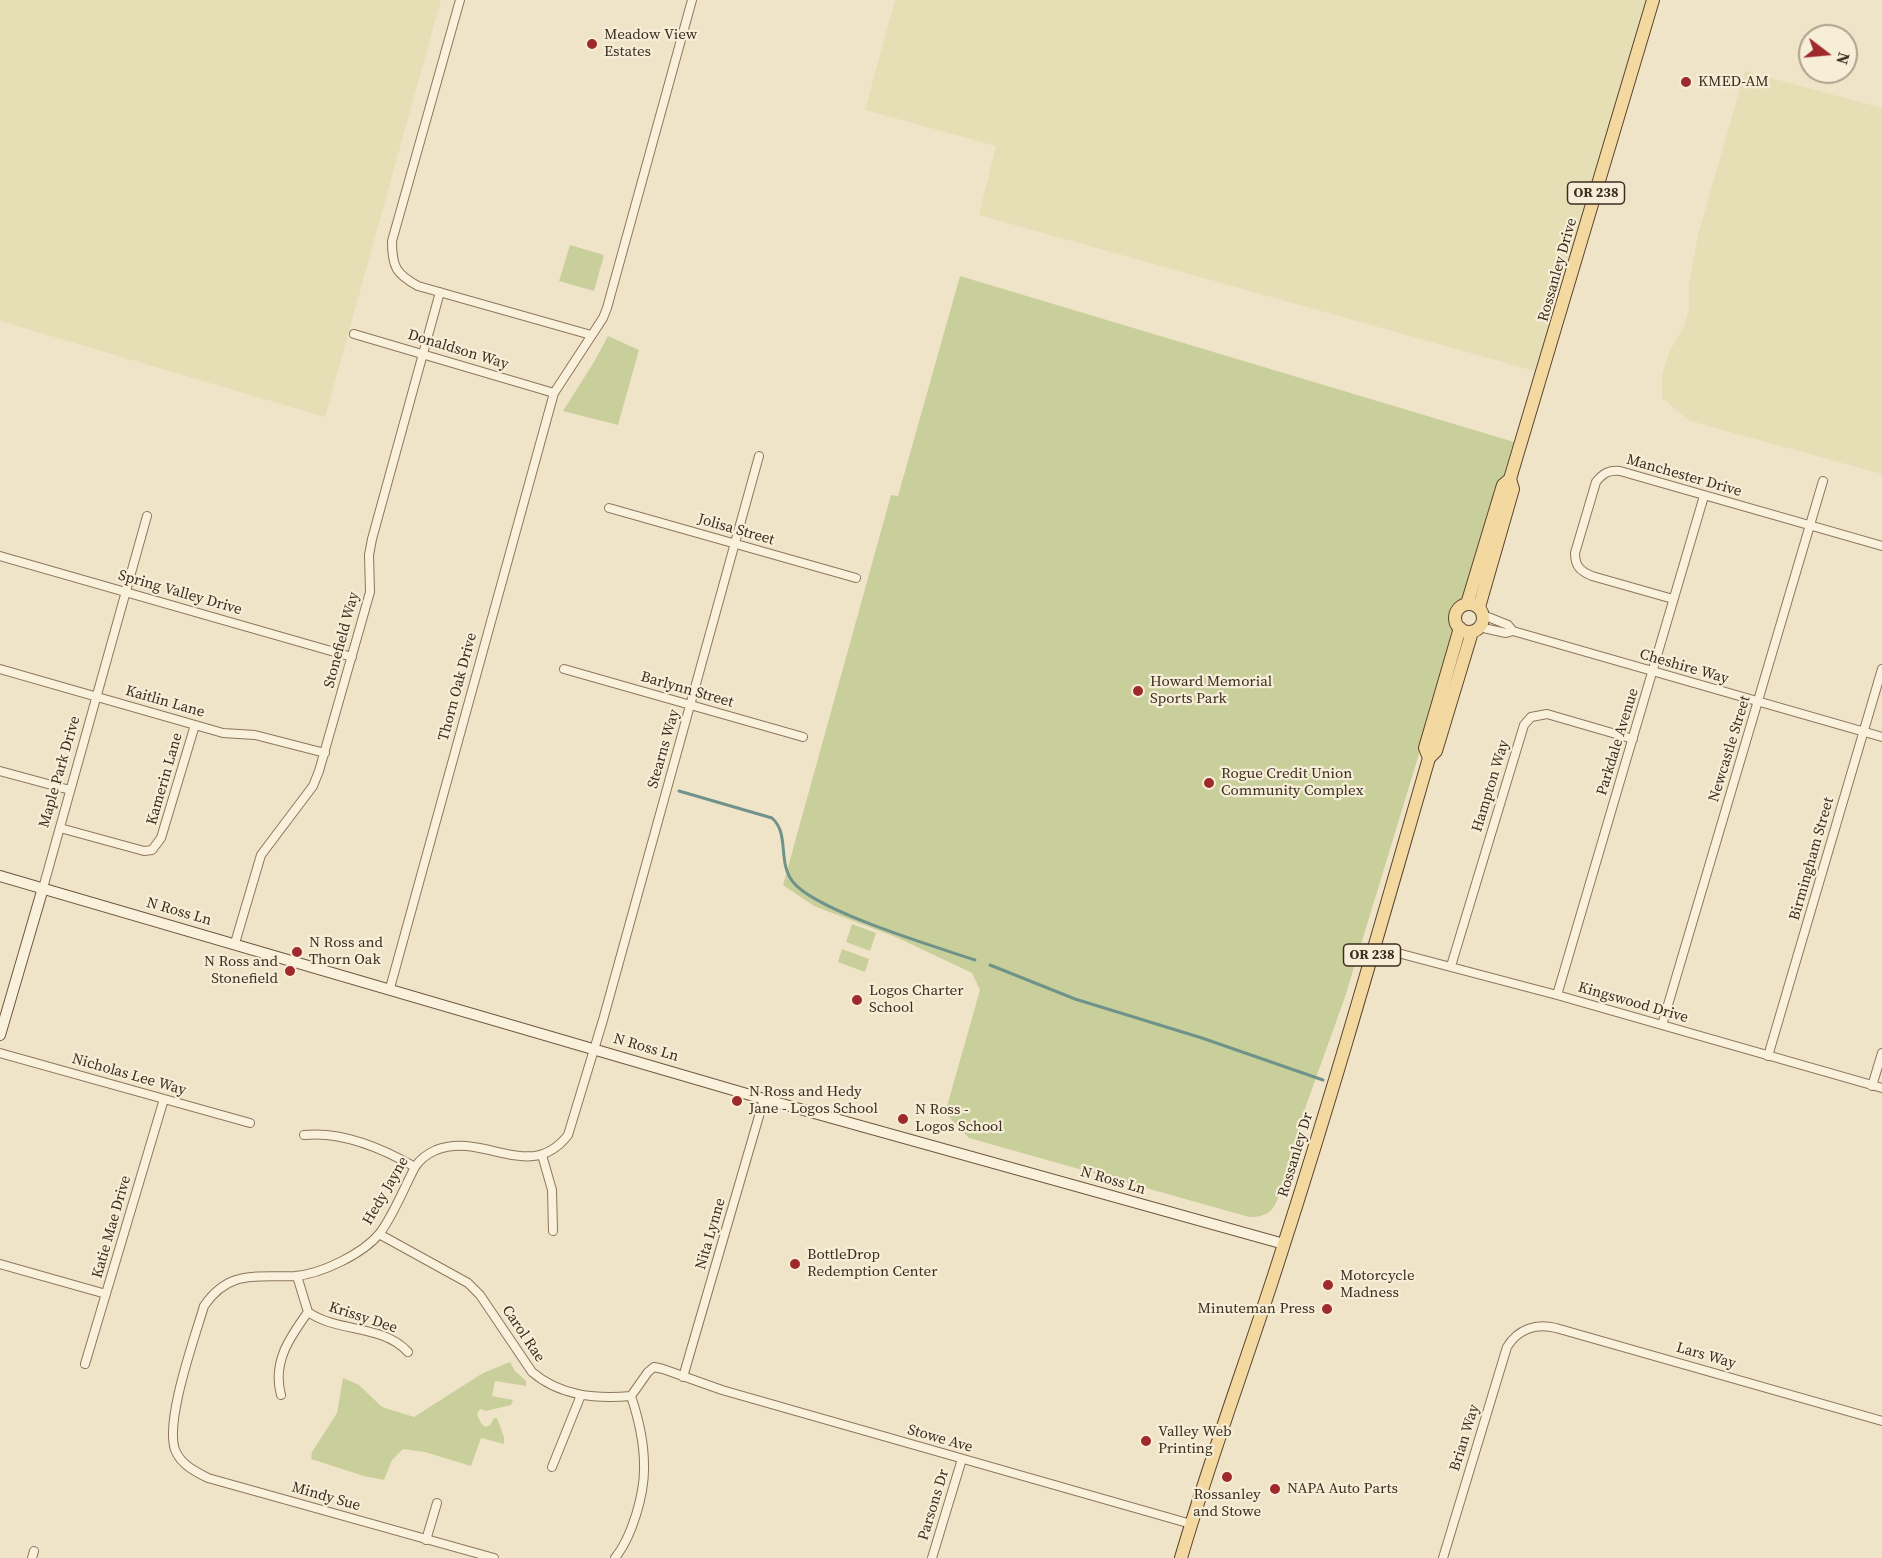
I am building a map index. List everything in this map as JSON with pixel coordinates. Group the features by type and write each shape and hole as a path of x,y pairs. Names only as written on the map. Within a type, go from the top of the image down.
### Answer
{"main road":[{"name":"Rossanley Drive","path":"1429,758 1425,748 1473,619 1513,489 1510,479 1653,0"},
{"name":"Rossanley Dr","path":"1181,1558 1223,1423 1258,1327 1284,1244 1375,946 1429,758"},
{"name":"N Ross Ln","path":"0,876 764,1099 1284,1244"},
{"name":"Maple Park Drive","path":"0,1035 43,888"}],"street":[{"path":"460,0 392,241 392,257 396,270 405,279 418,286 591,335"},
{"name":"Thorn Oak Drive","path":"390,988 554,393 607,308 692,0"},
{"name":"Stonefield Way","path":"235,943 261,855 313,786 325,753 370,592 369,555 372,538 440,292"},
{"name":"Donaldson Way","path":"354,334 554,393"},
{"name":"Stearns Way","path":"595,1049 759,456"},
{"name":"Manchester Drive","path":"1673,599 1592,576 1581,571 1575,563 1575,553 1596,482 1602,474 1612,470 1620,471 1882,546"},
{"name":"Newcastle Street","path":"1662,1025 1823,481"},
{"name":"Parkdale Avenue","path":"1557,995 1704,496"},
{"name":"Jolisa Street","path":"609,508 856,578"},
{"name":"Maple Park Drive","path":"43,888 147,516"},
{"name":"Spring Valley Drive","path":"0,555 352,657"},
{"name":"Cheshire Way","path":"1473,619 1506,633 1513,631 1882,737"},
{"name":"Kaitlin Lane","path":"0,669 223,733 255,735 325,753"},
{"name":"Barlynn Street","path":"564,669 803,737"},
{"name":"Birmingham Street","path":"1768,1056 1882,669"},
{"name":"Hampton Way","path":"1450,966 1524,725 1531,717 1547,714 1633,739"},
{"name":"Kamerin Lane","path":"60,828 144,851 152,850 161,838 195,725"},
{"path":"0,771 70,790"},
{"name":"Kingswood Drive","path":"1375,946 1557,995 1882,1088"},
{"path":"553,1231 552,1190 542,1155 568,1136 595,1049"},
{"name":"Nicholas Lee Way","path":"0,1053 250,1123"},
{"path":"1872,1086 1882,1053"},
{"name":"Katie Mae Drive","path":"86,1364 164,1098"},
{"name":"Nita Lynne","path":"683,1377 764,1099"},
{"path":"303,1135 327,1135 364,1143 384,1150 415,1167"},
{"name":"Hedy Jayne","path":"218,1480 189,1467 180,1459 173,1445 176,1408 204,1306 218,1290 240,1278 297,1276 344,1260 379,1234 418,1162 430,1152 462,1144 492,1149 513,1157 527,1158 542,1155"},
{"name":"Carol Rae","path":"379,1234 468,1283 480,1295 532,1372 551,1385 581,1395 605,1398 631,1396"},
{"path":"0,1264 106,1294"},
{"path":"281,1395 278,1377 281,1358 308,1312 297,1276"},
{"name":"Krissy Dee","path":"308,1312 321,1319 391,1338 408,1352"},
{"name":"Lars Way","path":"1522,1332 1536,1326 1556,1328 1882,1421"},
{"name":"Brian Way","path":"1443,1558 1507,1347 1522,1332"},
{"path":"615,1558 627,1540 644,1478 643,1451 631,1396 654,1367 683,1377"},
{"name":"Stowe Ave","path":"683,1377 1191,1524"},
{"path":"552,1467 581,1395"},
{"name":"Parsons Dr","path":"932,1558 962,1459"},
{"name":"Mindy Sue","path":"218,1480 494,1558"},
{"path":"426,1540 437,1503"}],"shaded area":[{"path":"0,0 441,0 325,417 0,321"},
{"path":"895,0 1648,0 1542,373 979,215 996,146 865,110"},
{"path":"1745,71 1882,108 1882,474 1690,421 1662,398 1662,375 1669,352 1684,327 1689,308 1689,284 1698,235"}],"green space":[{"path":"570,245 604,255 594,291 559,281"},
{"name":"Howard Memorial Sports Park","path":"960,276 1514,442 1345,997 1302,1117 1277,1201 1269,1212 1262,1215 1249,1217 969,1138 945,1113 980,990 972,973 898,938 814,906 783,885 891,495 898,496"},
{"path":"608,336 639,350 618,425 563,411"},
{"path":"852,924 876,933 870,951 846,942"},
{"path":"842,949 869,959 865,972 838,962"},
{"path":"510,1362 515,1371 526,1381 526,1386 495,1381 492,1396 513,1400 511,1405 486,1411 480,1409 477,1414 485,1427 497,1418 504,1437 504,1444 481,1438 471,1466 425,1452 403,1449 392,1460 384,1480 311,1459 312,1452 337,1413 343,1378 359,1385 382,1407 414,1417 483,1373"}],"waterway":[{"path":"679,791 772,818 781,832 788,874 793,882 806,893 826,905 878,927 975,960"},
{"path":"990,965 1075,999 1202,1038 1323,1080"}],"place":[{"name":"Meadow View Estates","path":"592,44"},
{"name":"KMED-AM","path":"1686,82"},
{"name":"Howard Memorial Sports Park","path":"1138,691"},
{"name":"Rogue Credit Union Community Complex","path":"1209,783"},
{"name":"N Ross and Thorn Oak","path":"297,952"},
{"name":"N Ross and Stonefield","path":"290,971"},
{"name":"Logos Charter School","path":"857,1000"},
{"name":"N Ross and Hedy Jane - Logos School","path":"737,1101"},
{"name":"N Ross - Logos School","path":"903,1119"},
{"name":"BottleDrop Redemption Center","path":"795,1264"},
{"name":"Motorcycle Madness","path":"1328,1285"},
{"name":"Minuteman Press","path":"1327,1309"},
{"name":"Valley Web Printing","path":"1146,1441"},
{"name":"Rossanley and Stowe","path":"1227,1477"},
{"name":"NAPA Auto Parts","path":"1275,1489"}]}
